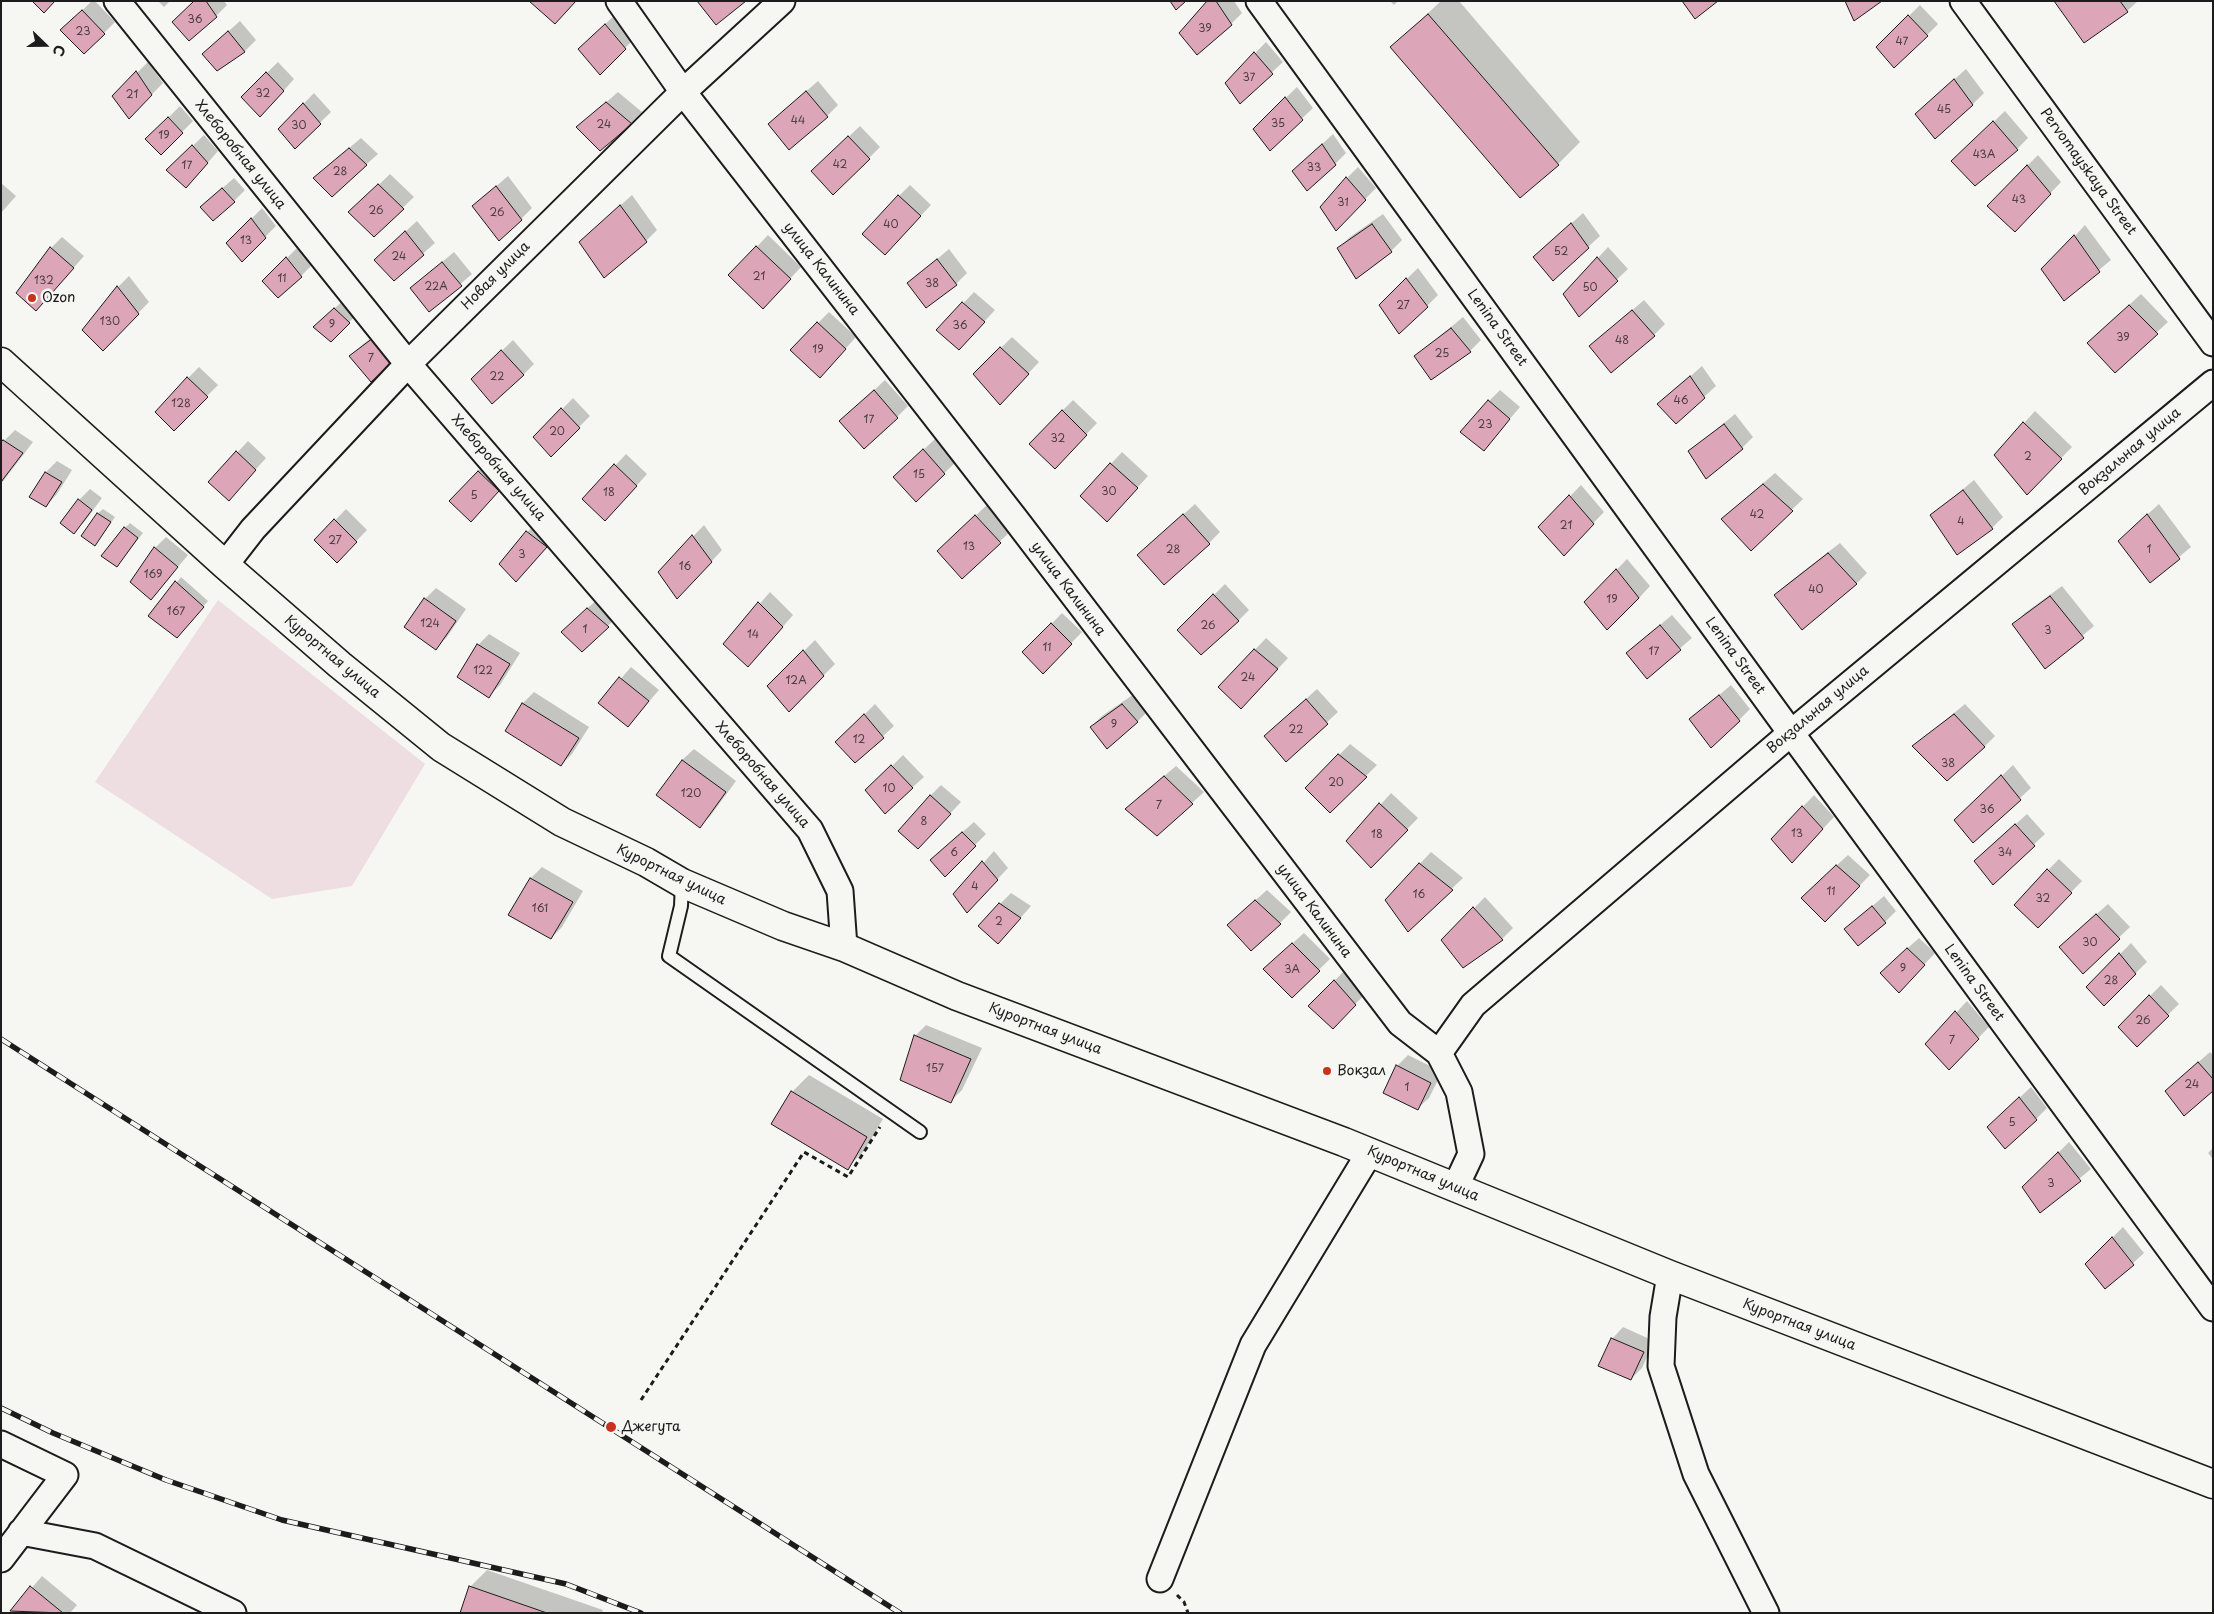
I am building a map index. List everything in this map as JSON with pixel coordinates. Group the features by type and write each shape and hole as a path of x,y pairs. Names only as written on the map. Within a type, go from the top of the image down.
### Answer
{"main road":[{"name":"Курортная улица","path":"1,362 340,665 441,747 562,822 646,862 682,883 783,926 844,947 957,996 1370,1152 1670,1275 2213,1484"}],"street":[{"name":"Хлеборобная улица","path":"117,1 408,364 810,830 840,891 844,947"},
{"name":"улица Калинина","path":"619,1 683,92 1016,520 1400,1023 1439,1053 1460,1092 1471,1154 1455,1188"},
{"name":"Новая улица","path":"225,564 253,529 408,364 683,92 782,1"},
{"name":"Lenina Street","path":"1259,1 1791,733 2213,1308"},
{"name":"Pervomayskaya Street","path":"1963,1 2213,343"},
{"name":"Вокзальная улица","path":"1439,1053 1473,1005 1791,733 2213,383"},
{"path":"1160,1579 1253,1345 1370,1152"},
{"path":"1670,1275 1663,1317 1661,1366 1696,1474 1766,1613"},
{"path":"1,1444 65,1475 1,1559"},
{"path":"21,1532 95,1546 233,1613"}],"lane":[{"path":"682,883 681,906 669,956 920,1132"}],"path":[{"path":"641,1400 804,1152 848,1177 890,1112"}],"shaded area":[{"path":"218,600 425,764 352,886 272,899 95,782"}],"building":[{"path":"32,1 55,1 44,13"},
{"path":"194,1 206,1 217,17 189,41 172,22"},
{"path":"529,1 576,1 555,24"},
{"path":"697,1 746,1 716,25"},
{"path":"1170,1 1186,1 1176,10"},
{"path":"1207,1 1216,1 1232,25 1197,55 1179,33"},
{"path":"1682,1 1718,1 1695,19"},
{"path":"1845,1 1882,1 1854,21"},
{"path":"2054,1 2120,1 2128,12 2084,43"},
{"path":"82,10 105,34 84,54 60,30"},
{"path":"1428,14 1559,165 1520,198 1390,47"},
{"path":"1908,15 1928,36 1894,68 1876,47"},
{"path":"605,24 626,49 600,75 578,49"},
{"path":"228,31 245,52 217,71 202,54"},
{"path":"1254,52 1273,74 1240,104 1225,83"},
{"path":"136,71 152,95 129,119 112,96"},
{"path":"266,72 284,91 260,117 241,97"},
{"path":"1954,79 1973,105 1935,139 1915,114"},
{"path":"806,91 828,117 789,150 768,124"},
{"path":"1285,97 1303,120 1270,151 1253,129"},
{"path":"606,102 632,124 600,151 576,127"},
{"path":"303,103 321,124 295,149 278,129"},
{"path":"168,117 183,133 161,155 145,139"},
{"path":"1993,121 2018,150 1975,186 1951,161"},
{"path":"848,136 870,159 833,195 811,171"},
{"path":"1322,144 1336,165 1307,191 1292,171"},
{"path":"192,145 208,163 186,188 166,170"},
{"path":"349,148 367,165 332,197 313,178"},
{"path":"2027,165 2051,194 2015,232 1987,206"},
{"path":"1346,177 1366,200 1336,231 1320,207"},
{"path":"378,184 404,209 374,237 348,212"},
{"path":"496,186 522,220 499,241 472,206"},
{"path":"222,188 235,202 213,221 200,207"},
{"path":"898,195 921,216 885,255 862,234"},
{"path":"620,205 647,242 604,278 579,242"},
{"path":"251,218 266,238 242,262 226,243"},
{"path":"1571,223 1589,248 1553,281 1533,257"},
{"path":"1372,224 1392,252 1356,279 1337,248"},
{"path":"405,231 424,255 394,281 374,260"},
{"path":"2074,235 2100,272 2064,301 2041,269"},
{"path":"756,246 791,279 763,309 728,275"},
{"path":"50,247 74,268 36,311 16,293"},
{"path":"286,257 302,277 278,298 262,281"},
{"path":"1597,257 1618,281 1579,317 1563,294"},
{"path":"937,259 957,285 926,308 907,283"},
{"path":"442,262 462,286 429,312 410,288"},
{"path":"1406,278 1428,307 1399,334 1379,305"},
{"path":"117,286 139,314 103,351 82,330"},
{"path":"962,302 985,322 959,350 936,330"},
{"path":"2129,305 2158,334 2115,373 2087,343"},
{"path":"334,308 350,323 331,342 313,327"},
{"path":"1632,310 1655,336 1611,373 1589,346"},
{"path":"817,322 846,349 820,378 790,350"},
{"path":"1451,328 1471,352 1431,380 1414,356"},
{"path":"373,338 393,362 371,382 349,356"},
{"path":"1000,347 1029,374 1000,405 973,374"},
{"path":"501,350 524,375 492,404 471,379"},
{"path":"1690,376 1705,398 1676,424 1657,404"},
{"path":"187,377 208,397 174,431 155,412"},
{"path":"874,390 898,418 864,449 839,421"},
{"path":"1488,400 1510,419 1484,451 1460,432"},
{"path":"561,408 580,428 551,457 533,437"},
{"path":"1062,410 1087,435 1055,469 1029,444"},
{"path":"2023,422 2062,459 2027,495 1994,455"},
{"path":"1724,424 1743,449 1706,479 1688,451"},
{"path":"3,440 23,453 1,482 1,442"},
{"path":"923,449 945,474 916,502 893,477"},
{"path":"236,451 256,470 229,501 208,482"},
{"path":"1110,463 1138,488 1107,522 1080,496"},
{"path":"614,464 637,486 605,521 582,499"},
{"path":"478,471 499,491 471,522 449,501"},
{"path":"45,472 62,482 46,507 29,497"},
{"path":"1763,484 1793,511 1751,551 1721,519"},
{"path":"1963,490 1993,529 1957,555 1930,515"},
{"path":"1569,495 1594,524 1564,556 1538,527"},
{"path":"78,499 92,510 74,534 60,523"},
{"path":"97,513 111,522 95,546 81,536"},
{"path":"1183,514 1210,544 1164,585 1137,555"},
{"path":"2147,514 2180,559 2150,583 2118,541"},
{"path":"975,515 1001,543 962,579 937,551"},
{"path":"334,519 357,542 337,563 314,540"},
{"path":"124,527 138,538 117,567 101,556"},
{"path":"526,531 547,547 516,582 499,564"},
{"path":"692,535 712,562 677,599 658,572"},
{"path":"154,547 178,567 151,600 130,582"},
{"path":"1828,553 1857,584 1802,630 1774,595"},
{"path":"1616,569 1639,598 1607,630 1584,602"},
{"path":"175,581 204,607 177,638 148,616"},
{"path":"1213,594 1239,621 1201,655 1177,630"},
{"path":"2050,596 2084,638 2045,669 2012,624"},
{"path":"424,598 456,621 436,650 404,627"},
{"path":"758,602 783,627 748,667 723,644"},
{"path":"587,608 609,627 582,652 561,632"},
{"path":"1051,623 1072,644 1043,674 1022,652"},
{"path":"1660,625 1681,650 1647,679 1626,653"},
{"path":"477,644 510,664 489,698 457,677"},
{"path":"1254,649 1278,669 1241,709 1218,687"},
{"path":"803,650 824,676 789,712 767,686"},
{"path":"619,677 649,701 628,727 598,703"},
{"path":"1719,695 1740,721 1711,748 1689,719"},
{"path":"1306,699 1328,724 1286,762 1264,736"},
{"path":"522,703 579,738 561,766 505,731"},
{"path":"1122,704 1138,722 1107,749 1090,727"},
{"path":"864,714 884,738 855,763 835,742"},
{"path":"1954,714 1985,747 1947,781 1912,746"},
{"path":"1338,754 1367,777 1330,813 1305,788"},
{"path":"682,760 726,792 700,828 656,795"},
{"path":"891,765 913,788 885,814 865,790"},
{"path":"2001,775 2021,800 1973,843 1954,820"},
{"path":"1164,776 1193,804 1157,836 1125,809"},
{"path":"930,795 951,814 918,849 898,831"},
{"path":"1379,803 1408,830 1371,868 1346,841"},
{"path":"1802,806 1823,829 1792,863 1771,839"},
{"path":"2015,824 2035,846 1993,885 1974,861"},
{"path":"962,832 976,846 945,877 930,860"},
{"path":"982,861 998,880 967,913 953,894"},
{"path":"1419,863 1453,890 1408,932 1385,900"},
{"path":"1836,865 1860,886 1825,922 1801,898"},
{"path":"2047,869 2072,893 2038,928 2014,905"},
{"path":"530,878 573,902 551,939 508,915"},
{"path":"1255,900 1281,924 1251,951 1227,925"},
{"path":"999,903 1021,918 998,944 978,926"},
{"path":"1872,906 1886,923 1858,946 1844,929"},
{"path":"1473,907 1503,940 1463,968 1441,940"},
{"path":"2096,914 2120,939 2083,974 2059,947"},
{"path":"1292,943 1320,971 1292,998 1263,969"},
{"path":"1907,948 1925,965 1899,993 1880,973"},
{"path":"2119,953 2136,974 2104,1006 2086,987"},
{"path":"1334,980 1356,1005 1333,1029 1308,1006"},
{"path":"2149,995 2169,1016 2137,1047 2118,1027"},
{"path":"1955,1011 1979,1039 1949,1070 1925,1044"},
{"path":"914,1035 971,1059 951,1103 900,1080"},
{"path":"2198,1062 2213,1079 2213,1091 2184,1116 2165,1091"},
{"path":"1396,1065 1431,1083 1418,1110 1383,1093"},
{"path":"791,1091 867,1137 848,1170 771,1124"},
{"path":"2019,1097 2037,1120 2005,1149 1987,1127"},
{"path":"2058,1152 2081,1181 2040,1213 2022,1187"},
{"path":"2112,1237 2134,1265 2105,1289 2085,1264"},
{"path":"1611,1338 1644,1352 1631,1380 1598,1366"},
{"path":"30,1586 63,1613 10,1611"},
{"path":"469,1586 547,1613 460,1613"}],"railway":[{"path":"1,1039 900,1613"},
{"path":"1,1408 53,1433 166,1480 282,1520 566,1584 641,1613"}],"place":[{"name":"Ozon","path":"32,298"},
{"name":"Вокзал","path":"1327,1071"},
{"name":"Джегута","path":"611,1427"}]}
